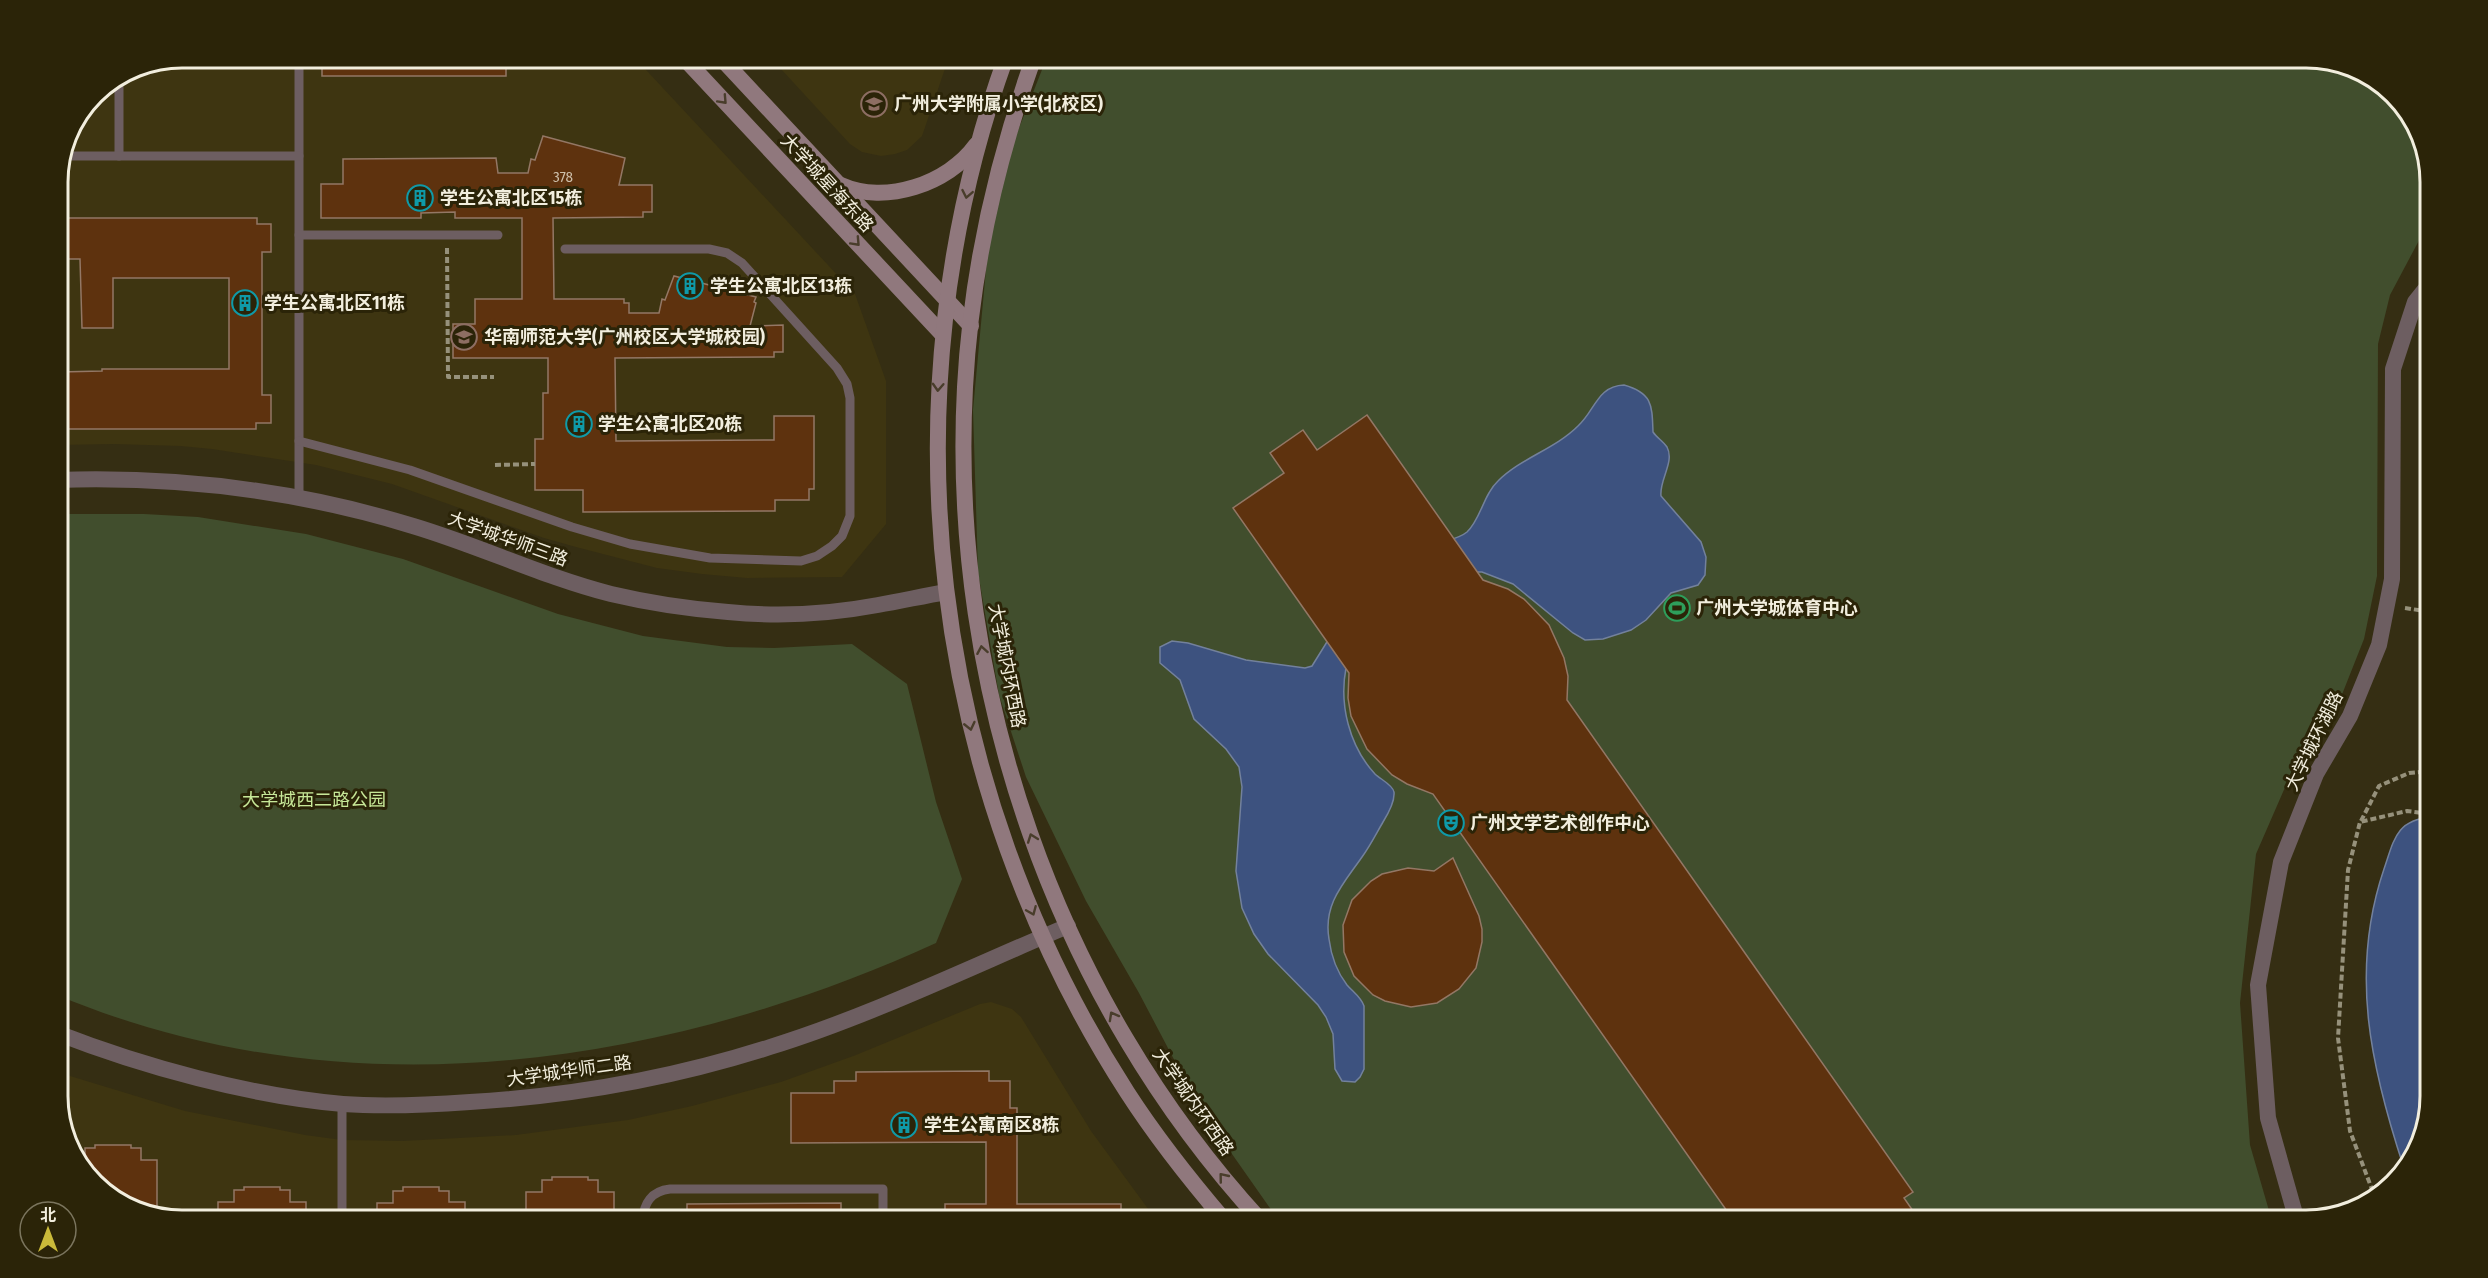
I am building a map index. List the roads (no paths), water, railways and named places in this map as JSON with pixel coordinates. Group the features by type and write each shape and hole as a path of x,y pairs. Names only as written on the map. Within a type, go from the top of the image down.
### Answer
{"main road":[{"name":"大学城星海东路","path":"693,68 944,335"},
{"name":"大学城星海东路","path":"730,68 971,326"},
{"path":"1003,68 980,139 962,216 948,301 938,386 938,487 945,592 959,675 984,780 1001,832 1043,937 1069,992 1127,1093 1216,1210"},
{"name":"大学城内环西路","path":"1030,68 994,191 971,326 965,387 965,487 972,588 982,650 1011,773 1044,870 1093,980 1150,1078 1218,1171 1252,1210"},
{"path":"837,183 866,193 905,189 946,172 962,161 980,139"}],"street":[{"name":"大学城环湖路","path":"2294,1210 2268,1119 2258,985 2281,862 2316,774 2354,706 2379,645 2392,579 2393,369 2415,302 2420,296"},
{"name":"大学城华师三路","path":"68,480 145,479 202,483 299,497 413,526 569,581 649,602 729,613 774,614 876,606 945,592"},
{"name":"大学城华师二路","path":"68,1036 194,1076 342,1104 421,1105 513,1100 594,1089 684,1071 770,1047 843,1021 1068,926"}],"lane":[{"path":"299,68 299,497"},
{"path":"119,86 119,156"},
{"path":"70,156 299,156"},
{"path":"299,235 498,235"},
{"path":"299,441 410,470 578,529 649,549 710,558 775,561 811,558 832,546 845,530 851,509 850,398 847,384 837,368 742,263 727,253 709,249 565,249"},
{"path":"342,1104 342,1210"},
{"path":"644,1210 649,1199 657,1193 670,1190 883,1190 883,1210"}],"water":[{"path":"1624,385 1634,388 1646,397 1651,408 1653,432 1667,447 1669,459 1661,496 1701,542 1706,557 1705,575 1698,585 1671,593 1646,620 1631,630 1603,639 1585,640 1573,633 1513,584 1482,572 1474,572 1346,668 1345,710 1353,738 1366,763 1391,787 1394,796 1389,812 1373,840 1336,895 1329,915 1329,939 1335,963 1343,980 1364,1006 1364,1069 1355,1082 1342,1081 1335,1069 1333,1034 1326,1017 1318,1005 1268,954 1254,934 1242,908 1236,871 1242,787 1239,767 1226,749 1194,719 1180,680 1160,663 1160,647 1172,641 1188,643 1246,660 1305,668 1312,666 1330,637 1446,541 1460,537 1467,532 1476,521 1489,493 1498,481 1517,466 1569,434 1584,420 1602,394 1615,386"},
{"path":"2419,819 2420,1111 2409,1147 2401,1160 2374,1057 2366,983 2373,907 2384,869 2398,833 2410,822"}],"place":[{"name":"广州大学附属小学(北校区)","path":"874,104"},
{"name":"学生公寓北区15栋","path":"420,198"},
{"name":"学生公寓北区13栋","path":"690,286"},
{"name":"学生公寓北区11栋","path":"245,303"},
{"name":"华南师范大学(广州校区大学城校园)","path":"464,337"},
{"name":"学生公寓北区20栋","path":"579,424"},
{"name":"广州大学城体育中心","path":"1677,608"},
{"name":"广州文学艺术创作中心","path":"1451,823"},
{"name":"学生公寓南区8栋","path":"904,1125"}],"park label":[{"name":"大学城西二路公园","path":"314,800"}]}
